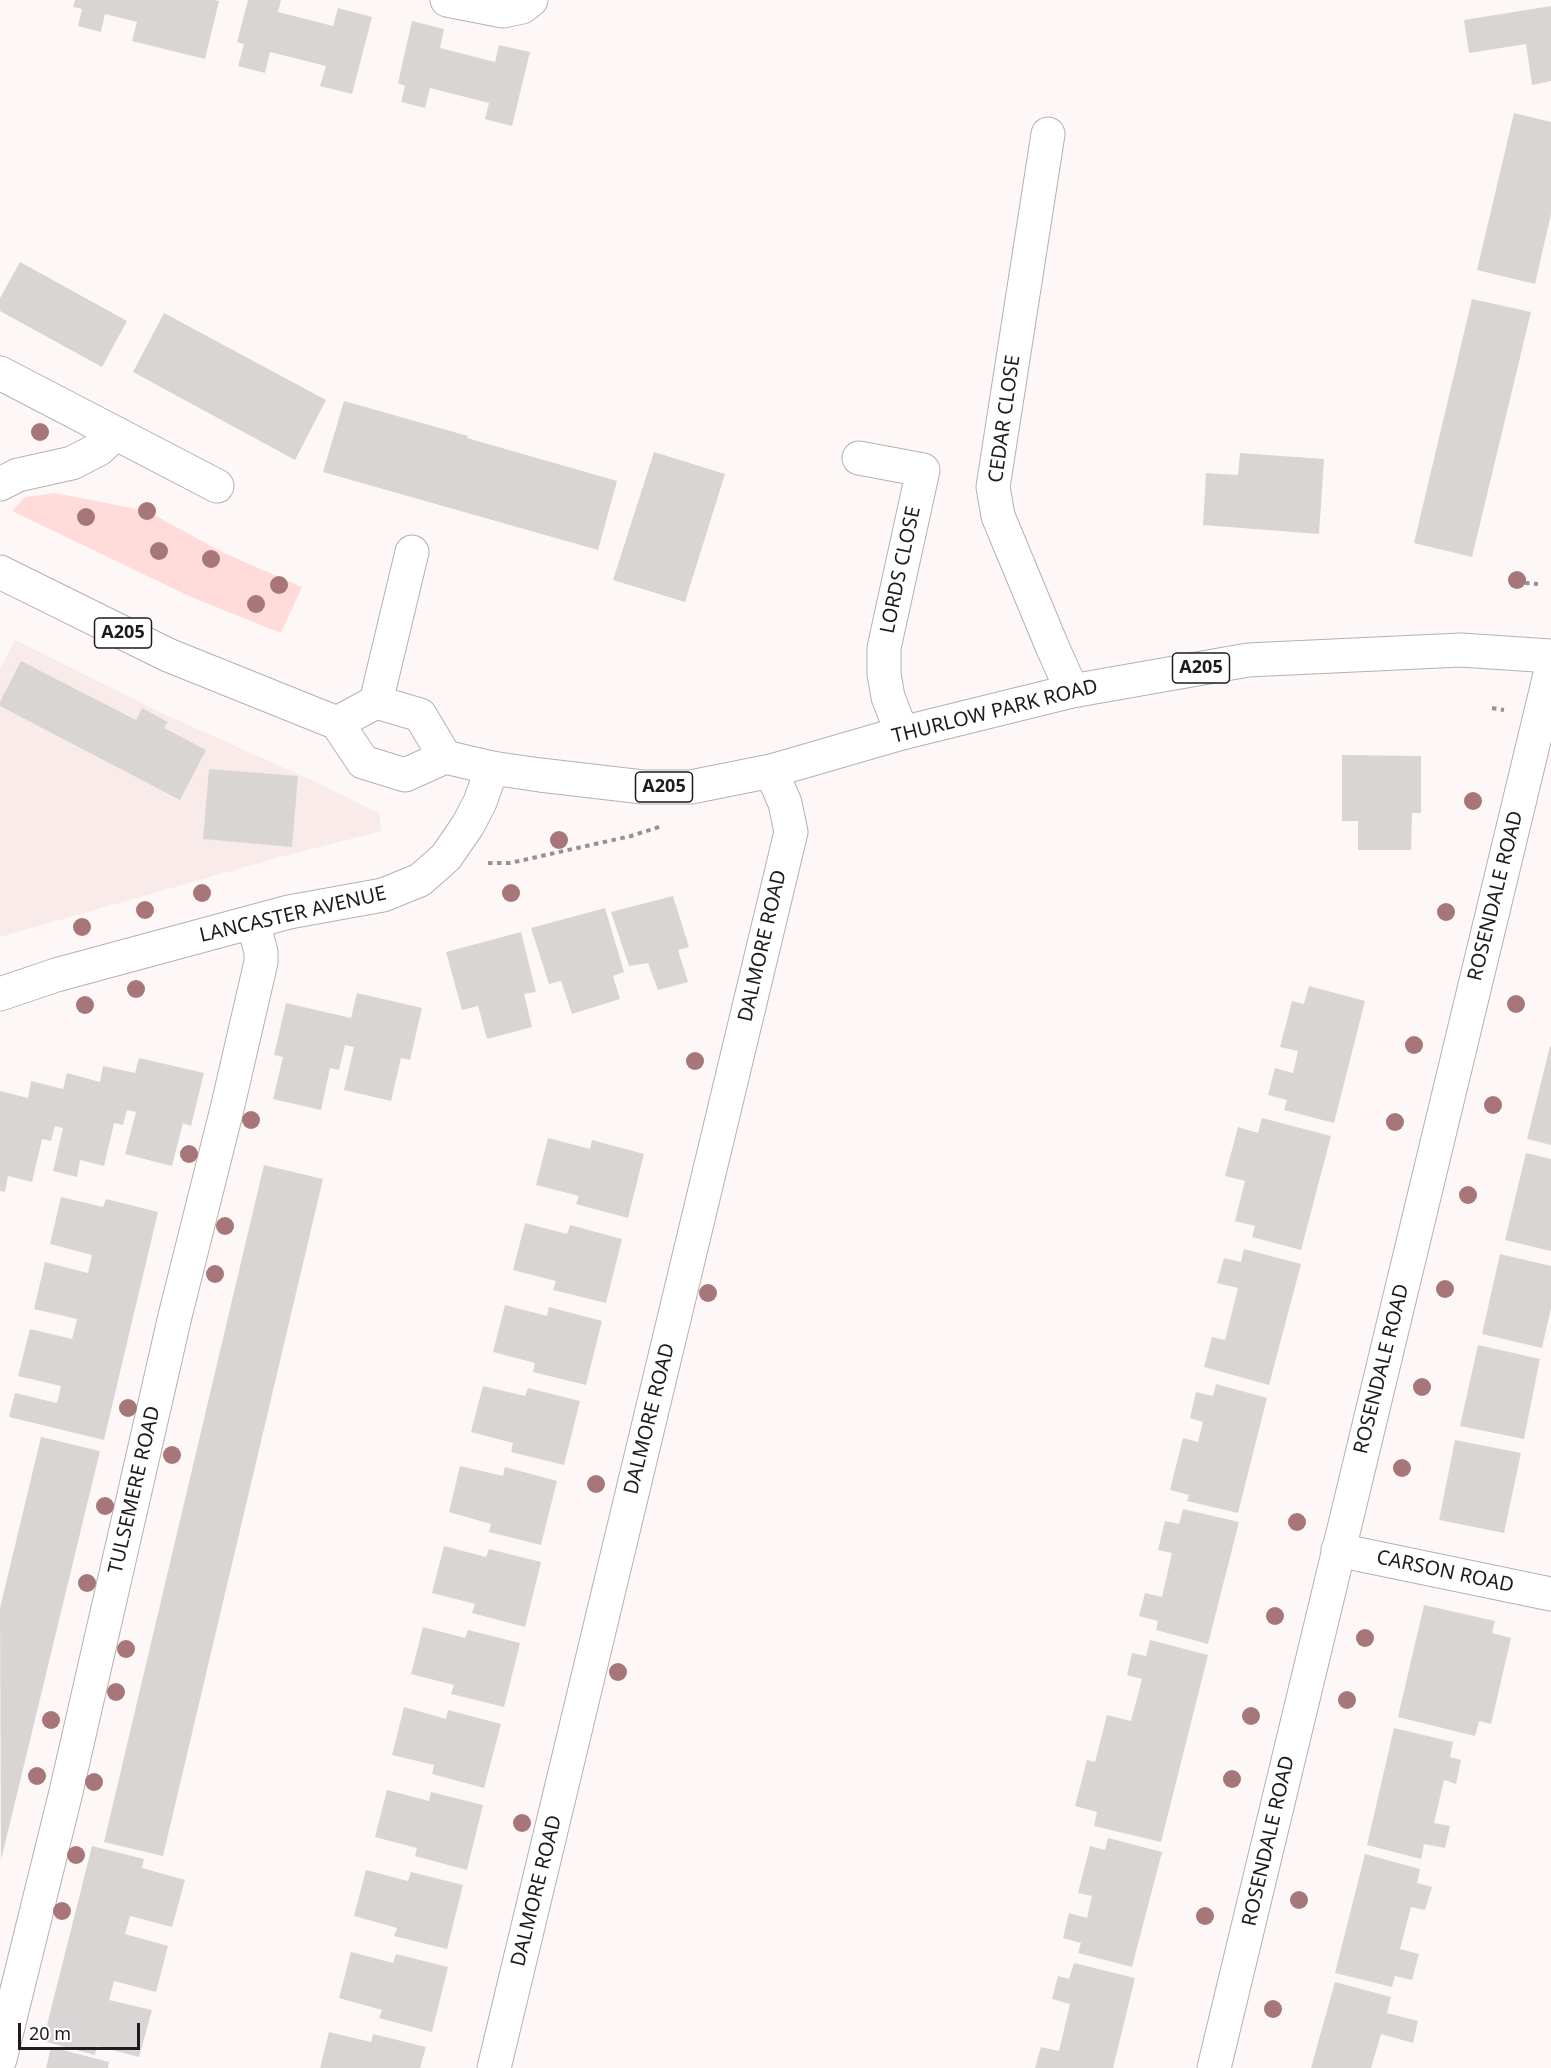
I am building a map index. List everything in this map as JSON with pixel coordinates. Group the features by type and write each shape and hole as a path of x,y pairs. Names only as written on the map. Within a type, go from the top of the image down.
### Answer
{"main road":[{"path":"447,0 502,11 522,7 531,0"},
{"name":"CEDAR CLOSE","path":"1048,134 993,487 998,516 1072,691"},
{"path":"0,373 218,486"},
{"path":"0,484 18,475 72,463 99,449 116,433"},
{"name":"LORDS CLOSE","path":"859,458 923,470 884,648 884,674 888,697 902,733"},
{"path":"376,702 412,552"},
{"name":"A205","path":"0,572 168,654 337,723"},
{"name":"THURLOW PARK ROAD","path":"445,757 492,768 643,787 692,787 771,771 902,733 1072,691 1248,660 1461,650 1551,656"},
{"name":"ROSENDALE ROAD","path":"1214,2068 1551,670"},
{"path":"376,702 420,715 445,757 405,775 363,762 337,723 376,702"},
{"name":"LANCASTER AVENUE","path":"0,993 56,975 310,907 347,902 394,891 420,880 454,847 474,815 492,768"},
{"name":"DALMORE ROAD","path":"494,2068 791,832 785,803 771,771"},
{"name":"TULSEMERE ROAD","path":"0,2059 66,1792 175,1316 261,962 261,952 253,922"},
{"name":"CARSON ROAD","path":"1338,1550 1551,1593"}],"path":[{"path":"1525,583 1538,584"},
{"path":"1492,708 1507,710"},
{"path":"454,847 478,863 510,862 631,836 672,824 692,787"}],"shaded area":[{"path":"55,493 147,511 224,553 302,587 281,633 191,597 12,511 25,497"},
{"path":"15,640 164,714 379,813 382,831 284,856 0,937 0,669"}],"building":[{"path":"75,0 219,1 205,59 132,41 137,22 105,14 101,32 78,26 82,9 73,7"},
{"path":"248,0 281,0 278,12 333,26 338,8 372,17 352,94 320,86 326,66 270,52 265,73 238,66 244,44 237,42"},
{"path":"1551,6 1551,81 1532,85 1526,44 1469,53 1464,20"},
{"path":"412,21 444,29 440,48 495,62 499,45 530,52 512,126 485,119 489,103 430,88 425,108 401,102 405,86 398,83"},
{"path":"1514,113 1551,122 1551,214 1535,284 1477,270"},
{"path":"20,262 127,321 102,367 0,311 0,298"},
{"path":"1472,299 1531,312 1472,557 1414,543"},
{"path":"164,313 326,400 295,460 133,372"},
{"path":"344,401 617,481 598,550 323,472"},
{"path":"654,452 725,474 685,602 613,580"},
{"path":"1240,453 1324,459 1319,534 1203,525 1206,473 1238,475"},
{"path":"21,661 136,720 142,708 168,722 164,728 206,750 180,800 0,706"},
{"path":"1342,755 1421,756 1421,813 1412,813 1411,850 1358,850 1358,821 1342,821"},
{"path":"209,769 298,776 292,847 203,839"},
{"path":"673,896 689,947 678,950 688,982 658,990 648,963 629,966 611,912"},
{"path":"605,908 624,972 613,976 620,999 572,1014 561,981 549,984 531,928"},
{"path":"521,932 536,992 524,994 532,1027 487,1039 478,1006 462,1010 446,952"},
{"path":"1309,986 1365,1001 1334,1123 1284,1110 1287,1100 1268,1095 1275,1068 1293,1073 1298,1051 1280,1047 1292,1001 1304,1004"},
{"path":"357,993 422,1008 410,1060 401,1058 391,1101 344,1090 354,1047 345,1045 339,1070 330,1068 321,1110 273,1099 283,1057 274,1055 286,1003 351,1018"},
{"path":"1551,1046 1551,1145 1527,1139"},
{"path":"139,1058 204,1073 191,1126 183,1123 172,1166 125,1154 136,1112 127,1110 123,1125 114,1123 104,1166 80,1160 77,1177 53,1171 63,1128 55,1126 51,1141 42,1139 32,1182 8,1176 5,1192 0,1191 0,1091 28,1098 31,1081 63,1089 67,1073 100,1082 103,1066 135,1073"},
{"path":"1262,1118 1331,1136 1301,1250 1252,1237 1255,1226 1235,1221 1245,1181 1225,1176 1238,1127 1258,1133"},
{"path":"548,1138 590,1149 592,1140 644,1154 628,1218 576,1204 579,1196 536,1185"},
{"path":"1526,1153 1551,1159 1551,1251 1505,1240"},
{"path":"264,1165 323,1179 163,1856 104,1842"},
{"path":"61,1197 103,1207 106,1199 158,1212 104,1440 9,1417 15,1393 57,1403 61,1386 18,1376 30,1329 72,1339 77,1319 34,1309 45,1262 88,1273 92,1255 50,1244"},
{"path":"525,1223 567,1234 570,1225 622,1239 606,1303 553,1290 556,1281 513,1270"},
{"path":"1244,1249 1301,1264 1269,1385 1204,1367 1212,1337 1225,1340 1238,1288 1217,1283 1224,1258 1241,1262"},
{"path":"1500,1254 1551,1266 1551,1308 1542,1348 1482,1334"},
{"path":"505,1305 547,1316 549,1307 602,1321 586,1385 533,1372 535,1363 493,1352"},
{"path":"1478,1345 1540,1359 1524,1439 1460,1426"},
{"path":"1216,1384 1267,1398 1238,1513 1187,1501 1189,1495 1170,1490 1183,1438 1198,1442 1203,1422 1190,1418 1196,1392 1213,1396"},
{"path":"483,1386 525,1396 528,1388 580,1401 564,1465 511,1452 513,1443 471,1432"},
{"path":"41,1437 100,1451 1,1860 0,1608"},
{"path":"1455,1440 1521,1453 1504,1533 1439,1520"},
{"path":"460,1466 503,1476 505,1467 557,1481 541,1545 489,1532 491,1524 449,1512"},
{"path":"1183,1509 1239,1522 1208,1644 1156,1630 1158,1621 1139,1616 1145,1593 1162,1597 1172,1553 1158,1550 1165,1521 1179,1524"},
{"path":"444,1546 486,1557 489,1549 541,1562 525,1627 472,1613 475,1604 432,1593"},
{"path":"1424,1605 1495,1621 1492,1633 1511,1638 1491,1724 1479,1721 1475,1736 1398,1717"},
{"path":"423,1627 465,1638 468,1630 520,1643 504,1707 451,1694 454,1685 411,1674"},
{"path":"1150,1640 1208,1655 1161,1842 1094,1826 1097,1812 1075,1806 1087,1760 1095,1762 1107,1715 1131,1721 1142,1679 1127,1675 1132,1653 1146,1656"},
{"path":"404,1707 446,1719 448,1710 501,1724 484,1788 432,1774 434,1765 392,1755"},
{"path":"1394,1728 1453,1742 1450,1757 1461,1760 1456,1784 1444,1780 1434,1823 1450,1826 1445,1848 1424,1844 1421,1859 1367,1845"},
{"path":"387,1790 429,1801 431,1792 483,1805 467,1870 415,1856 417,1848 375,1837"},
{"path":"1108,1838 1162,1852 1132,1967 1078,1953 1081,1943 1063,1938 1069,1913 1087,1918 1092,1896 1078,1893 1090,1846 1105,1850"},
{"path":"92,1846 144,1859 142,1868 185,1880 172,1927 130,1916 125,1934 168,1946 156,1992 114,1981 109,2000 152,2010 139,2057 97,2046 95,2055 43,2041"},
{"path":"1365,1854 1420,1869 1417,1883 1432,1887 1425,1910 1411,1907 1400,1949 1419,1954 1412,1980 1395,1976 1392,1987 1335,1973"},
{"path":"366,1870 408,1881 411,1872 463,1885 447,1949 394,1936 397,1928 354,1916"},
{"path":"351,1952 393,1963 396,1954 448,1967 432,2032 379,2018 382,2010 339,1998"},
{"path":"1074,1963 1135,1978 1113,2068 1035,2068 1041,2047 1059,2051 1070,2004 1052,1999 1058,1976 1069,1979"},
{"path":"1335,1982 1391,1997 1387,2013 1418,2021 1413,2043 1381,2034 1371,2068 1311,2068"},
{"path":"329,2032 371,2042 373,2034 426,2047 420,2068 320,2068"},
{"path":"51,2047 109,2062 108,2068 46,2068"}]}
